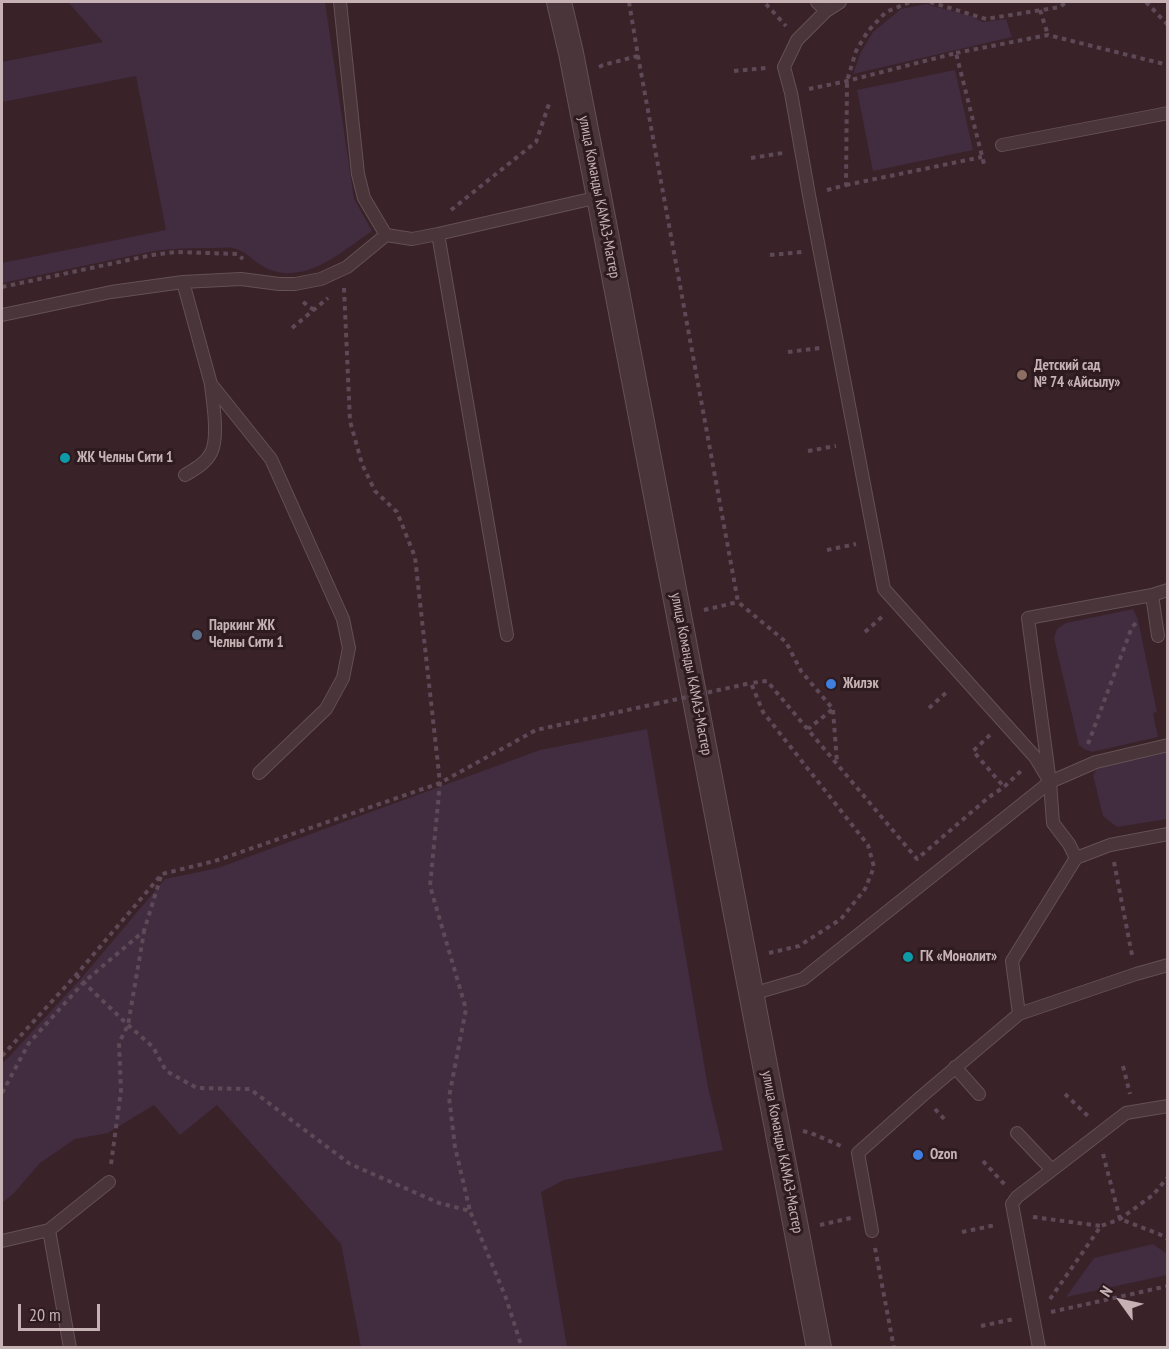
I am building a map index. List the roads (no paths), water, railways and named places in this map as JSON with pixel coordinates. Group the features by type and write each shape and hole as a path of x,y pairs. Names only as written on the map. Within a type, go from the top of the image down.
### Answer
{"street":[{"name":"улица Команды КАМАЗ-Мастер","path":"559,2 572,53 819,1347"}],"lane":[{"path":"340,2 358,174 364,198 386,236"},
{"path":"840,2 821,6 797,40 784,67 884,589 1035,757 1050,782"},
{"path":"1002,145 1167,113"},
{"path":"2,315 111,292 183,282 241,279 295,284 321,279 346,267 386,236 412,239 599,197"},
{"path":"438,234 507,635"},
{"path":"183,282 211,384 215,426 212,451 200,467 185,475"},
{"path":"211,384 272,459 343,619 349,648 343,678 326,709 259,773"},
{"path":"1076,858 1053,823 1050,782 1028,618 1152,595 1167,590"},
{"path":"1152,595 1158,636"},
{"path":"752,994 803,979 1050,782 1096,762 1167,745"},
{"path":"1019,1014 1012,961 1076,858 1110,845 1167,834"},
{"path":"872,1231 858,1154 955,1067 1019,1014 1167,965"},
{"path":"955,1067 980,1094"},
{"path":"1039,1347 1036,1315 1012,1204 1017,1197 1126,1113 1167,1106"},
{"path":"1017,1133 1052,1170"},
{"path":"2,1241 49,1230 109,1182"},
{"path":"49,1230 70,1347"}],"place":[{"name":"Детский сад № 74 «Айсылу»","path":"1022,375"},
{"name":"ЖК Челны Сити 1","path":"65,458"},
{"name":"Паркинг ЖК Челны Сити 1","path":"197,635"},
{"name":"Жилэк","path":"831,684"},
{"name":"ГК «Монолит»","path":"908,957"},
{"name":"Ozon","path":"918,1155"}]}
